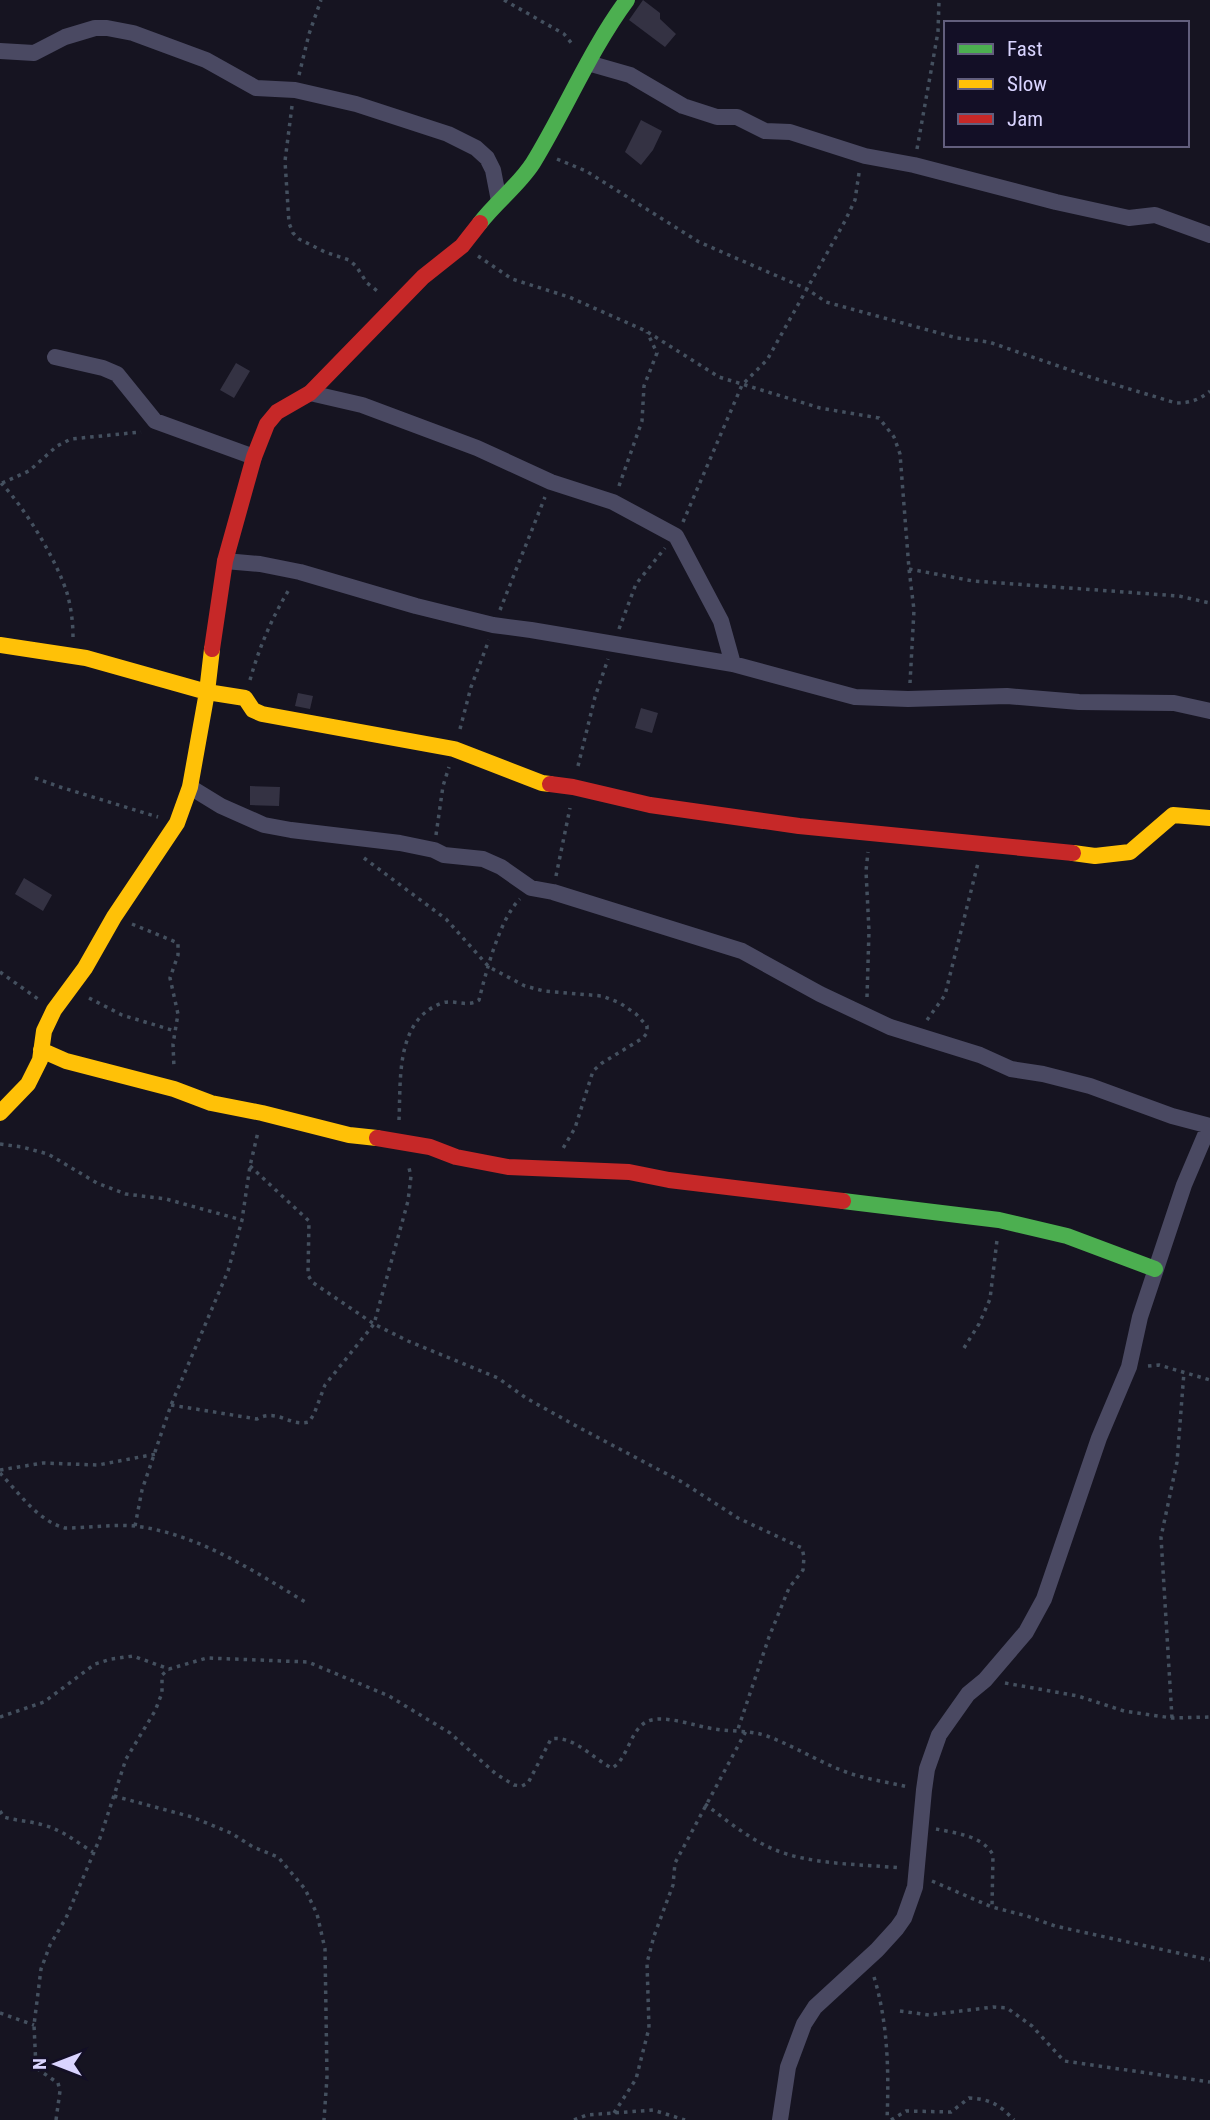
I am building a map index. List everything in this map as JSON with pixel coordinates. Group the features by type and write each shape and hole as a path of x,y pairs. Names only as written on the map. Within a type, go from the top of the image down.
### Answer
{"street":[{"path":"0,1113 28,1084 36,1070 44,1031 54,1010 85,968 114,917 177,823 190,787 207,692 225,561 254,457 267,424 277,412 310,393 423,277 462,246 531,166 572,96 604,31 627,0"},
{"path":"0,51 34,53 79,32 107,28 133,33 206,60 256,88 295,90 389,114 448,134 476,148 486,158 493,170 499,201"},
{"path":"588,63 630,75 682,106 706,115 737,117 765,131 796,133 865,156 914,164 1056,202 1129,218 1155,215 1210,235"},
{"path":"55,357 117,374 151,418 164,426 254,457"},
{"path":"310,393 362,405 477,448 551,482 613,502 676,536 721,621 733,664"},
{"path":"225,561 300,572 493,625 733,664 855,697 908,699 1007,696 1079,702 1174,703 1210,711"},
{"path":"0,645 74,656 207,692 245,698 253,710 262,714 454,749 542,783 573,787 650,805 749,820 1095,856 1130,852 1173,815 1210,818"},
{"path":"190,787 221,806 264,825 291,831 400,843 435,850 444,855 489,861 531,888 553,892 742,951 865,1017 980,1055 1011,1069 1090,1086 1172,1116 1210,1126 1184,1185 1140,1317 1129,1367 1095,1450 1044,1599 1026,1632 985,1680 968,1694 939,1735 927,1769 915,1887 904,1918 868,1958 814,2007 803,2024 788,2067 780,2120"},
{"path":"41,1050 66,1061 174,1089 211,1103 349,1135 398,1140 456,1157 508,1167 629,1172 669,1180 999,1220 1068,1236 1155,1269"}],"path":[{"path":"321,0 295,90 285,161 289,223 299,239 326,253 349,260 367,283 395,306"},
{"path":"505,0 564,34 588,63"},
{"path":"914,164 938,32 939,0"},
{"path":"539,151 586,171 699,242 807,289 836,306 957,338 989,342 1176,403 1189,403 1202,398 1210,391"},
{"path":"614,645 636,584 676,536 689,511 742,385 767,360 855,200 859,172 865,156"},
{"path":"462,246 512,279 569,297 646,331 719,377 820,408 879,418 887,426 900,454 914,610 913,660 908,699"},
{"path":"613,502 642,421 644,386 657,353 646,331"},
{"path":"74,656 67,593 51,558 14,497 1,484 29,471 57,446 71,439 139,432 164,426"},
{"path":"435,850 443,786 471,687 551,482"},
{"path":"909,569 973,581 1179,596 1210,603"},
{"path":"245,698 257,655 278,608 300,572"},
{"path":"35,778 177,823"},
{"path":"865,1017 869,931 866,871 871,832"},
{"path":"913,1034 933,1015 945,995 982,844"},
{"path":"354,852 375,864 446,919 489,967 525,986 544,991 602,996 628,1009 647,1026 647,1033 643,1038 602,1063 593,1072 575,1128 563,1149 543,1169"},
{"path":"170,1405 257,1419 270,1414 306,1424 314,1414 325,1385 374,1324 402,1223 410,1186 410,1168 398,1140 406,1038 424,1013 440,1004 477,1002 501,927 511,907 531,888"},
{"path":"114,917 178,943 178,955 170,978 178,1014 173,1044 174,1089"},
{"path":"0,972 54,1010"},
{"path":"71,987 122,1015 175,1031"},
{"path":"135,1526 142,1490 170,1405 228,1271 242,1220 262,1113"},
{"path":"0,1144 48,1154 97,1183 126,1194 166,1199 242,1220"},
{"path":"250,1166 309,1221 308,1275 312,1282 374,1324 498,1378 526,1398 682,1482 738,1518 802,1548 803,1570 789,1588 769,1637 737,1732"},
{"path":"964,1348 979,1324 992,1292 999,1220"},
{"path":"1129,1367 1159,1365 1210,1380"},
{"path":"1172,1718 1161,1537 1177,1462 1184,1372"},
{"path":"0,1472 43,1463 98,1465 156,1454"},
{"path":"0,1472 38,1512 56,1526 135,1526 169,1534 217,1551 307,1602"},
{"path":"0,1717 44,1702 96,1664 111,1659 133,1656 169,1669"},
{"path":"56,2120 60,2091 58,2083 36,2068 34,2025 41,1969 50,1945 66,1919 93,1852 125,1759 155,1710 162,1693 162,1675 169,1669 207,1658 308,1662 372,1687 432,1721 450,1732 496,1774 514,1785 528,1783 547,1743 553,1738 577,1744 612,1768 618,1763 637,1730 649,1720 670,1720 767,1736 847,1772 924,1790"},
{"path":"985,1680 1047,1689 1124,1711 1172,1718 1210,1717"},
{"path":"614,2113 636,2079 649,2028 647,1963 673,1885 675,1863 746,1731"},
{"path":"114,1796 192,1817 231,1833 253,1847 278,1857 305,1889 317,1914 326,1949 327,2077 324,2120"},
{"path":"705,1804 737,1828 774,1849 822,1861 916,1869 932,1881 992,1907 1055,1926 1210,1960"},
{"path":"0,1811 4,1817 43,1824 59,1830 93,1852"},
{"path":"921,1826 969,1836 991,1851 992,1907"},
{"path":"868,1958 884,2019 889,2120 906,2111 951,2112 969,2098 985,2099 1000,2105 1014,2120"},
{"path":"900,2011 929,2015 1002,2007 1032,2026 1064,2062 1210,2082"},
{"path":"0,2013 34,2025"},
{"path":"574,2120 579,2116 653,2109 685,2120"}],"building":[{"path":"643,0 660,13 660,19 676,34 665,47 629,20"},
{"path":"641,120 662,131 653,150 641,165 625,152"},
{"path":"236,363 250,371 234,398 220,390"},
{"path":"298,693 313,696 310,709 295,706"},
{"path":"641,708 658,713 652,733 635,728"},
{"path":"250,786 280,787 279,806 250,805"},
{"path":"24,878 52,895 43,911 15,894"}],"traffic: fast":[{"path":"480,223 533,163 601,39 627,0"},
{"path":"843,1201 999,1220 1067,1236 1155,1269"}],"traffic: slow":[{"path":"0,645 86,658 207,692 245,698 253,710 262,714 454,749 550,784"},
{"path":"0,1113 28,1084 40,1060 44,1031 54,1010 85,968 114,917 177,823 190,787 212,649"},
{"path":"1073,853 1095,856 1130,852 1173,815 1210,818"},
{"path":"41,1050 66,1061 174,1089 211,1103 349,1135 377,1138"}],"traffic: jam":[{"path":"212,649 225,561 254,457 267,424 277,412 310,393 423,277 462,246 480,223"},
{"path":"550,784 650,805 799,826 1073,853"},
{"path":"377,1138 430,1147 456,1157 508,1167 629,1172 669,1180 843,1201"}]}
